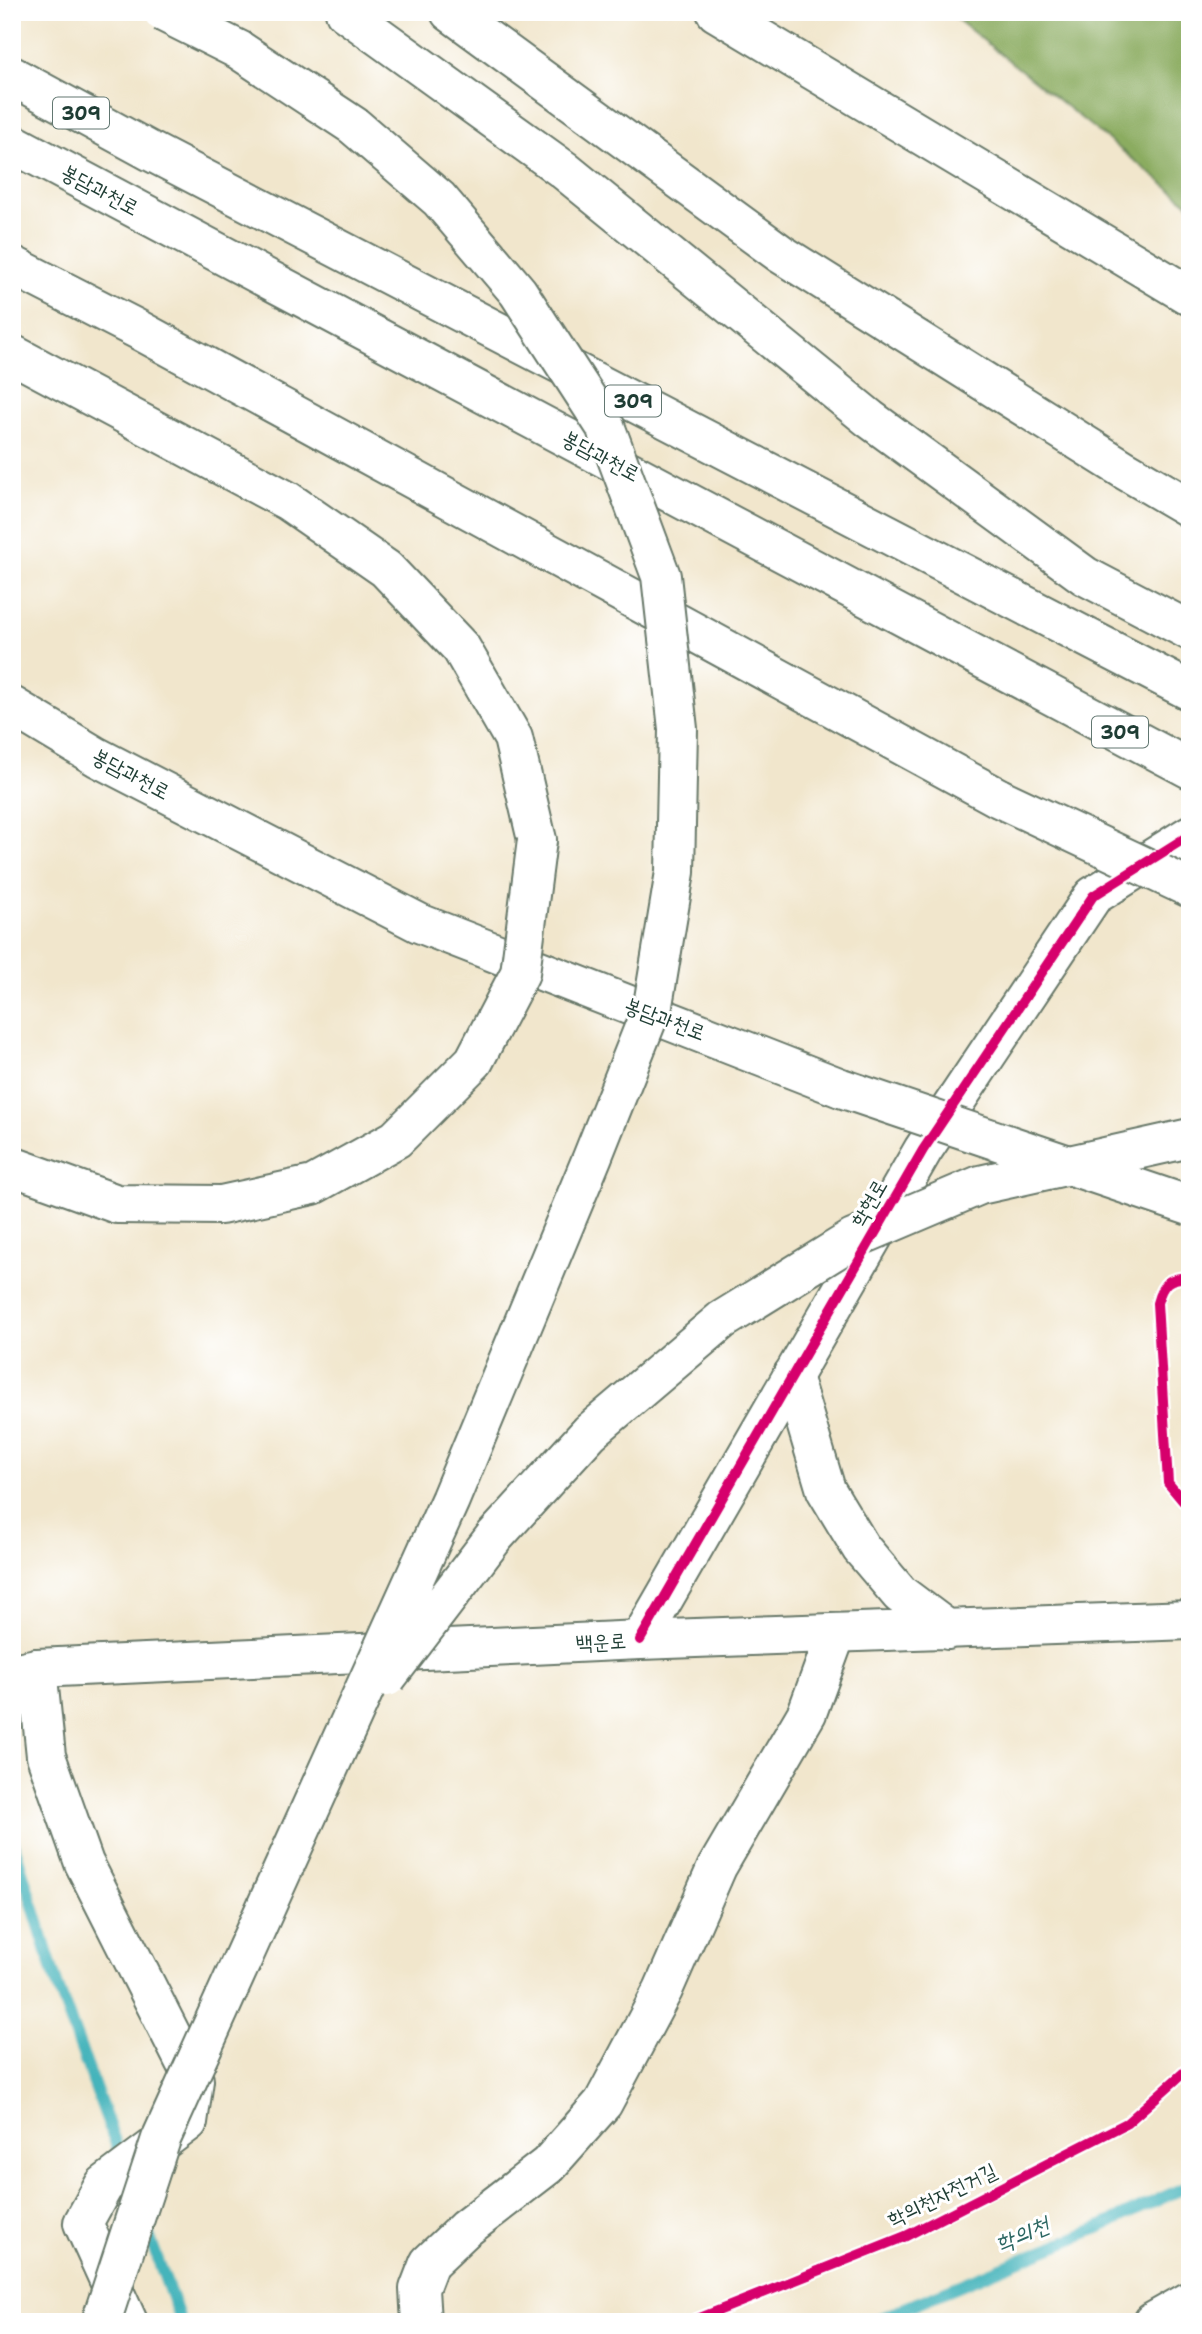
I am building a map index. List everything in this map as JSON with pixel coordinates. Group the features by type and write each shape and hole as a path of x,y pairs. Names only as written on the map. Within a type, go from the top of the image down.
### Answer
{"main road":[{"path":"101,2322 161,2139 450,1500 653,1005 675,872 678,729 661,576 605,426 518,292 439,199 354,126 239,50 163,12"},
{"path":"345,12 564,170 870,419 1084,576 1190,631"},
{"path":"450,12 781,254 1190,508"},
{"path":"716,12 1190,296"},
{"name":"309","path":"12,76 150,151 1190,691"},
{"name":"봉담과천로","path":"12,143 1190,769"},
{"path":"12,265 139,330 999,798 1190,888"},
{"path":"12,354 288,501 386,569 461,648 513,738 537,840 520,974 474,1061 396,1139 313,1185 221,1205 117,1204 12,1166"},
{"name":"봉담과천로","path":"12,706 97,757 419,923 841,1088 1190,1206"},
{"name":"학현로","path":"640,1640 923,1150 1093,896 1190,835"},
{"path":"347,1729 495,1536 590,1432 722,1320 853,1240 980,1185 1190,1138"},
{"path":"792,1376 826,1490 861,1548 901,1594 948,1630"},
{"name":"백운로","path":"24,1671 640,1640 1190,1620"},
{"path":"421,2322 419,2289 429,2263 465,2228 548,2165 603,2104 663,1990 717,1867 807,1713 836,1634"},
{"path":"24,1671 46,1756 84,1863 194,2080 188,2122 104,2185 83,2223 128,2322"},
{"path":"1153,2322 1190,2301"}],"green space":[{"path":"948,12 1190,12 1190,205"}],"waterway":[{"path":"12,1838 57,1984 124,2166"},
{"name":"학의천","path":"871,2322 1098,2228 1190,2185"},
{"path":"144,2222 181,2322"}],"cycle path":[{"path":"640,1640 923,1150 1093,896 1190,835"},
{"path":"1190,1277 1168,1282 1157,1303 1168,1483 1183,1501 1190,1504"},
{"name":"학의천자전거길","path":"690,2322 906,2236 1127,2123 1190,2067"}]}
